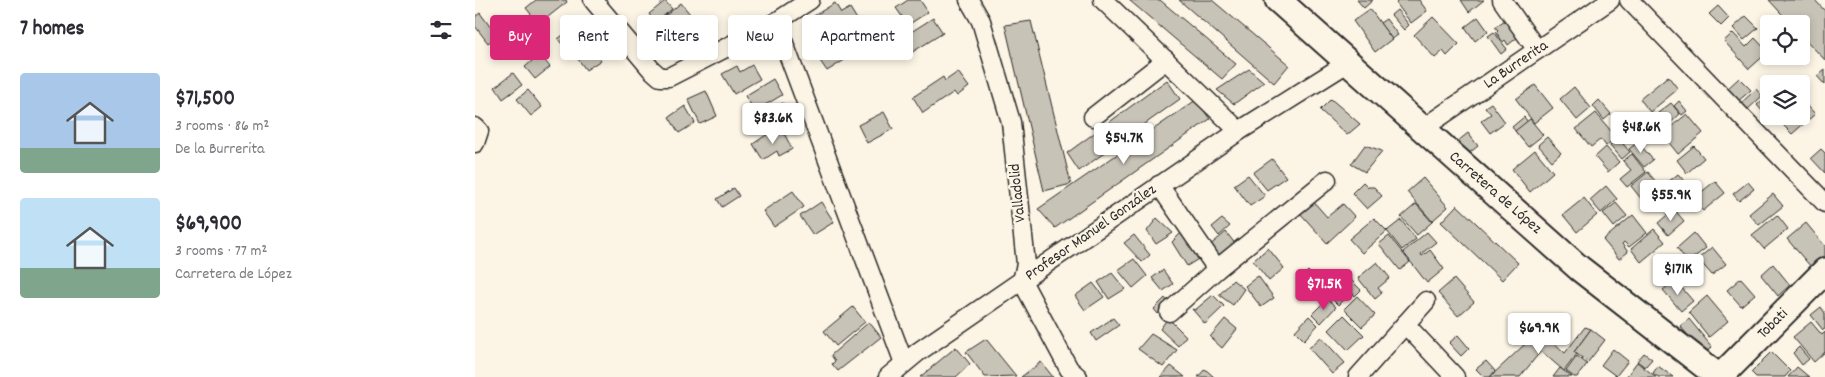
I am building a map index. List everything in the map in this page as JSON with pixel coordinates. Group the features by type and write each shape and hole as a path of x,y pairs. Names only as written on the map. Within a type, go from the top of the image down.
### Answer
{"main road":[{"name":"Carretera de López","path":"1278,0 1579,268 1719,377"},
{"name":"Tobati","path":"1719,377 1825,271"}],"street":[{"path":"593,0 651,69 660,77 669,77 728,47"},
{"path":"787,15 810,0"},
{"name":"Valladolid","path":"969,0 981,21 1011,122 1025,264 1022,281"},
{"path":"1103,0 1239,131"},
{"path":"1502,0 1537,50"},
{"name":"La Burrerita","path":"1422,129 1609,0"},
{"path":"1629,0 1825,203"},
{"path":"790,60 904,363"},
{"path":"1093,117 1167,60"},
{"name":"Profesor Manuel González","path":"888,377 917,352 1239,131 1349,62"},
{"path":"475,126 479,131 475,143"},
{"path":"1169,312 1217,269 1327,180"},
{"path":"1159,186 1217,269"},
{"path":"1022,281 1069,369 1078,377"},
{"path":"1358,377 1426,301"},
{"path":"1405,324 1455,377"}],"building":[{"path":"536,0 566,0 567,2 550,15 532,15 526,8"},
{"path":"908,0 920,0 928,12 913,22 913,15 901,15 896,8"},
{"path":"1129,0 1160,0 1236,64 1222,79"},
{"path":"1179,0 1212,0 1289,65 1274,83"},
{"path":"1357,0 1373,0 1364,8"},
{"path":"1400,0 1419,0 1427,11 1411,23 1396,3"},
{"path":"1461,0 1484,0 1469,12"},
{"path":"1769,0 1815,0 1825,11 1825,60 1810,44 1810,15 1783,15"},
{"path":"665,1 672,9 665,15 649,14"},
{"path":"681,3 691,15 666,15"},
{"path":"835,3 841,13 850,8 854,15 815,15"},
{"path":"1718,6 1729,18 1721,26 1709,14"},
{"path":"1370,9 1392,39 1375,52 1353,21"},
{"path":"1397,10 1409,25 1404,30 1391,15"},
{"path":"480,13 490,27 490,41 488,43 475,26 475,17"},
{"path":"1746,16 1758,28 1744,40 1733,28"},
{"path":"1433,17 1459,44 1447,56 1443,51 1435,58 1414,35"},
{"path":"1478,17 1488,31 1475,41 1465,27"},
{"path":"933,18 943,33 913,52 913,31"},
{"path":"1386,19 1398,35 1392,39 1380,23"},
{"path":"1505,20 1518,37 1508,45 1505,40 1503,42 1495,27"},
{"path":"1031,21 1071,184 1044,191 1005,25"},
{"path":"1494,32 1507,49 1501,54 1488,36"},
{"path":"1733,33 1746,47 1755,38 1760,43 1760,59 1749,69 1724,41"},
{"path":"544,60 550,67 535,79 525,67 532,61"},
{"path":"579,60 601,60 586,70"},
{"path":"819,60 845,60 827,71"},
{"path":"752,65 760,79 734,94 722,74 737,66 740,72"},
{"path":"1249,69 1264,82 1234,104 1217,90"},
{"path":"1825,69 1825,85 1817,76"},
{"path":"958,72 969,87 957,96 954,92 923,113 913,97 943,77 945,81"},
{"path":"513,73 522,85 503,99 495,87"},
{"path":"1668,76 1678,89 1650,112 1640,99"},
{"path":"1739,78 1751,90 1737,102 1726,90"},
{"path":"773,79 782,95 755,111 745,96"},
{"path":"1167,80 1180,99 1079,171 1067,153"},
{"path":"1535,85 1553,108 1534,123 1516,99"},
{"path":"1574,87 1591,108 1577,120 1560,99"},
{"path":"1756,89 1760,94 1760,98 1744,113 1738,106"},
{"path":"528,90 542,107 531,116 517,99"},
{"path":"706,91 717,116 700,124 688,99"},
{"path":"1331,99 1360,124 1347,135 1320,110"},
{"path":"1196,100 1210,119 1055,228 1038,209"},
{"path":"1599,100 1611,114 1604,120 1593,106"},
{"path":"1679,101 1687,111 1682,115 1674,106"},
{"path":"783,103 789,113 765,127 759,117"},
{"path":"1491,103 1505,122 1490,133 1481,121 1491,114 1485,107"},
{"path":"1671,103 1680,114 1668,125 1658,113"},
{"path":"685,106 695,123 679,133 669,117"},
{"path":"1810,108 1815,114 1810,118"},
{"path":"884,112 893,129 867,143 858,125"},
{"path":"1596,113 1616,137 1606,146 1601,139 1591,147 1576,129"},
{"path":"1687,114 1703,133 1678,154 1662,134"},
{"path":"1524,117 1536,132 1524,142 1512,127"},
{"path":"1530,119 1543,135 1528,147 1515,131"},
{"path":"1783,125 1802,125 1792,134"},
{"path":"783,131 792,149 779,156 777,151 763,160 753,144 769,133 771,136"},
{"path":"1468,133 1478,146 1468,154 1458,141"},
{"path":"1547,137 1561,153 1552,161 1538,145"},
{"path":"1618,138 1630,152 1622,159 1610,145"},
{"path":"1638,142 1653,160 1644,167 1629,149"},
{"path":"1365,145 1382,151 1365,172 1351,164"},
{"path":"1694,146 1704,158 1687,173 1677,160"},
{"path":"1606,147 1619,162 1608,172 1595,157"},
{"path":"1821,149 1825,153 1825,173 1811,158"},
{"path":"1535,150 1553,172 1530,192 1512,169"},
{"path":"1632,154 1646,172 1627,187 1620,179 1631,170 1623,161"},
{"path":"1272,159 1286,177 1267,190 1253,173"},
{"path":"1648,172 1660,187 1643,201 1631,186"},
{"path":"1678,174 1685,182 1674,192 1667,183"},
{"path":"1248,175 1265,196 1250,206 1234,185"},
{"path":"1423,178 1448,207 1432,221 1407,192"},
{"path":"1715,181 1725,193 1703,211 1693,199"},
{"path":"1363,182 1368,187 1374,187 1382,196 1367,209 1352,193"},
{"path":"1748,182 1754,189 1739,201 1733,194"},
{"path":"1606,186 1617,199 1601,213 1590,200"},
{"path":"734,188 739,196 722,207 717,199"},
{"path":"793,191 804,207 774,227 763,211"},
{"path":"1773,194 1783,206 1759,225 1749,214"},
{"path":"1584,198 1597,215 1577,232 1563,215"},
{"path":"1312,200 1327,217 1343,204 1355,217 1327,243 1299,212"},
{"path":"821,202 834,222 813,235 800,216"},
{"path":"1616,203 1627,216 1614,227 1603,213"},
{"path":"1416,204 1432,222 1417,235 1401,217"},
{"path":"1457,205 1518,263 1502,280 1441,222"},
{"path":"1674,209 1684,221 1668,235 1658,223"},
{"path":"1633,215 1647,233 1629,247 1624,242 1622,244 1628,252 1619,259 1603,240"},
{"path":"1777,215 1788,229 1764,249 1752,235"},
{"path":"1157,218 1173,233 1156,244 1147,231"},
{"path":"1374,218 1387,231 1362,253 1349,239"},
{"path":"1222,219 1230,226 1219,236 1212,227"},
{"path":"1401,220 1416,239 1402,250 1387,231"},
{"path":"1806,223 1825,246 1825,256 1811,267 1787,239"},
{"path":"1654,229 1665,242 1641,262 1631,249"},
{"path":"1226,232 1236,245 1219,259 1208,247"},
{"path":"1427,232 1436,242 1421,254 1422,256 1430,250 1444,269 1427,283 1403,252"},
{"path":"1181,233 1200,258 1187,266 1172,242"},
{"path":"1694,233 1706,248 1688,262 1677,248"},
{"path":"1134,235 1150,255 1142,262 1124,243"},
{"path":"1389,236 1410,262 1400,270 1379,244"},
{"path":"1712,247 1726,264 1712,275 1698,259"},
{"path":"1268,248 1284,268 1269,281 1253,261"},
{"path":"1134,259 1147,276 1133,288 1118,270"},
{"path":"1377,262 1390,278 1378,288 1382,293 1375,299 1358,278"},
{"path":"1773,264 1790,285 1778,296 1761,275"},
{"path":"1163,270 1173,284 1163,291 1152,278"},
{"path":"1308,271 1318,283 1310,290 1299,280"},
{"path":"1112,273 1125,289 1109,299 1098,282"},
{"path":"1258,276 1274,298 1261,307 1245,286"},
{"path":"1347,276 1361,290 1355,296 1351,292 1338,305 1327,294"},
{"path":"1741,278 1755,294 1741,306 1727,290"},
{"path":"1454,279 1474,302 1458,316 1438,293"},
{"path":"1233,280 1244,289 1233,305 1219,295"},
{"path":"1675,280 1693,301 1681,311 1663,290"},
{"path":"1093,283 1104,297 1085,310 1075,296"},
{"path":"1213,295 1224,306 1205,324 1192,309 1195,310"},
{"path":"1357,296 1375,315 1362,327 1344,309"},
{"path":"1707,296 1728,321 1709,337 1689,312"},
{"path":"1165,298 1169,305 1158,314 1154,309"},
{"path":"1327,299 1336,307 1321,323 1312,314"},
{"path":"853,307 865,322 836,346 824,331"},
{"path":"1821,307 1825,313 1825,329 1823,330 1811,315"},
{"path":"1344,315 1364,335 1348,350 1329,330"},
{"path":"1309,316 1318,325 1304,340 1295,331"},
{"path":"1113,318 1119,325 1096,341 1091,333"},
{"path":"1168,318 1186,336 1178,346 1160,329"},
{"path":"1225,319 1237,329 1222,348 1210,337"},
{"path":"1689,319 1712,347 1704,354 1680,326"},
{"path":"869,322 881,337 838,371 832,364 835,361 831,355"},
{"path":"1811,322 1822,335 1825,332 1825,352 1814,362 1793,337"},
{"path":"1585,327 1591,329 1574,352 1577,354 1564,371 1541,351 1520,377 1490,377 1540,330 1565,353"},
{"path":"1591,329 1605,340 1588,362 1574,352"},
{"path":"1151,334 1177,350 1163,367 1138,349"},
{"path":"1458,335 1469,348 1461,356 1449,343"},
{"path":"1321,337 1345,363 1332,374 1309,348"},
{"path":"986,339 1016,376 985,377 966,352"},
{"path":"956,347 970,364 956,377 920,377"},
{"path":"1799,347 1809,359 1802,365 1793,353"},
{"path":"1613,349 1628,361 1616,376 1601,365"},
{"path":"1771,352 1790,371 1785,377 1756,377 1751,372"},
{"path":"1644,353 1652,359 1645,367 1637,361"},
{"path":"1577,356 1587,364 1577,377 1574,377 1566,371"},
{"path":"1486,361 1495,371 1490,377 1484,377 1476,369"},
{"path":"1041,362 1053,377 1021,377"},
{"path":"1637,362 1656,377 1626,377"},
{"path":"1171,366 1185,377 1161,377"},
{"path":"1658,366 1673,377 1658,377 1653,373"},
{"path":"1797,367 1809,377 1788,377"},
{"path":"1560,368 1572,377 1553,377"},
{"path":"1205,369 1214,377 1198,377"}]}
